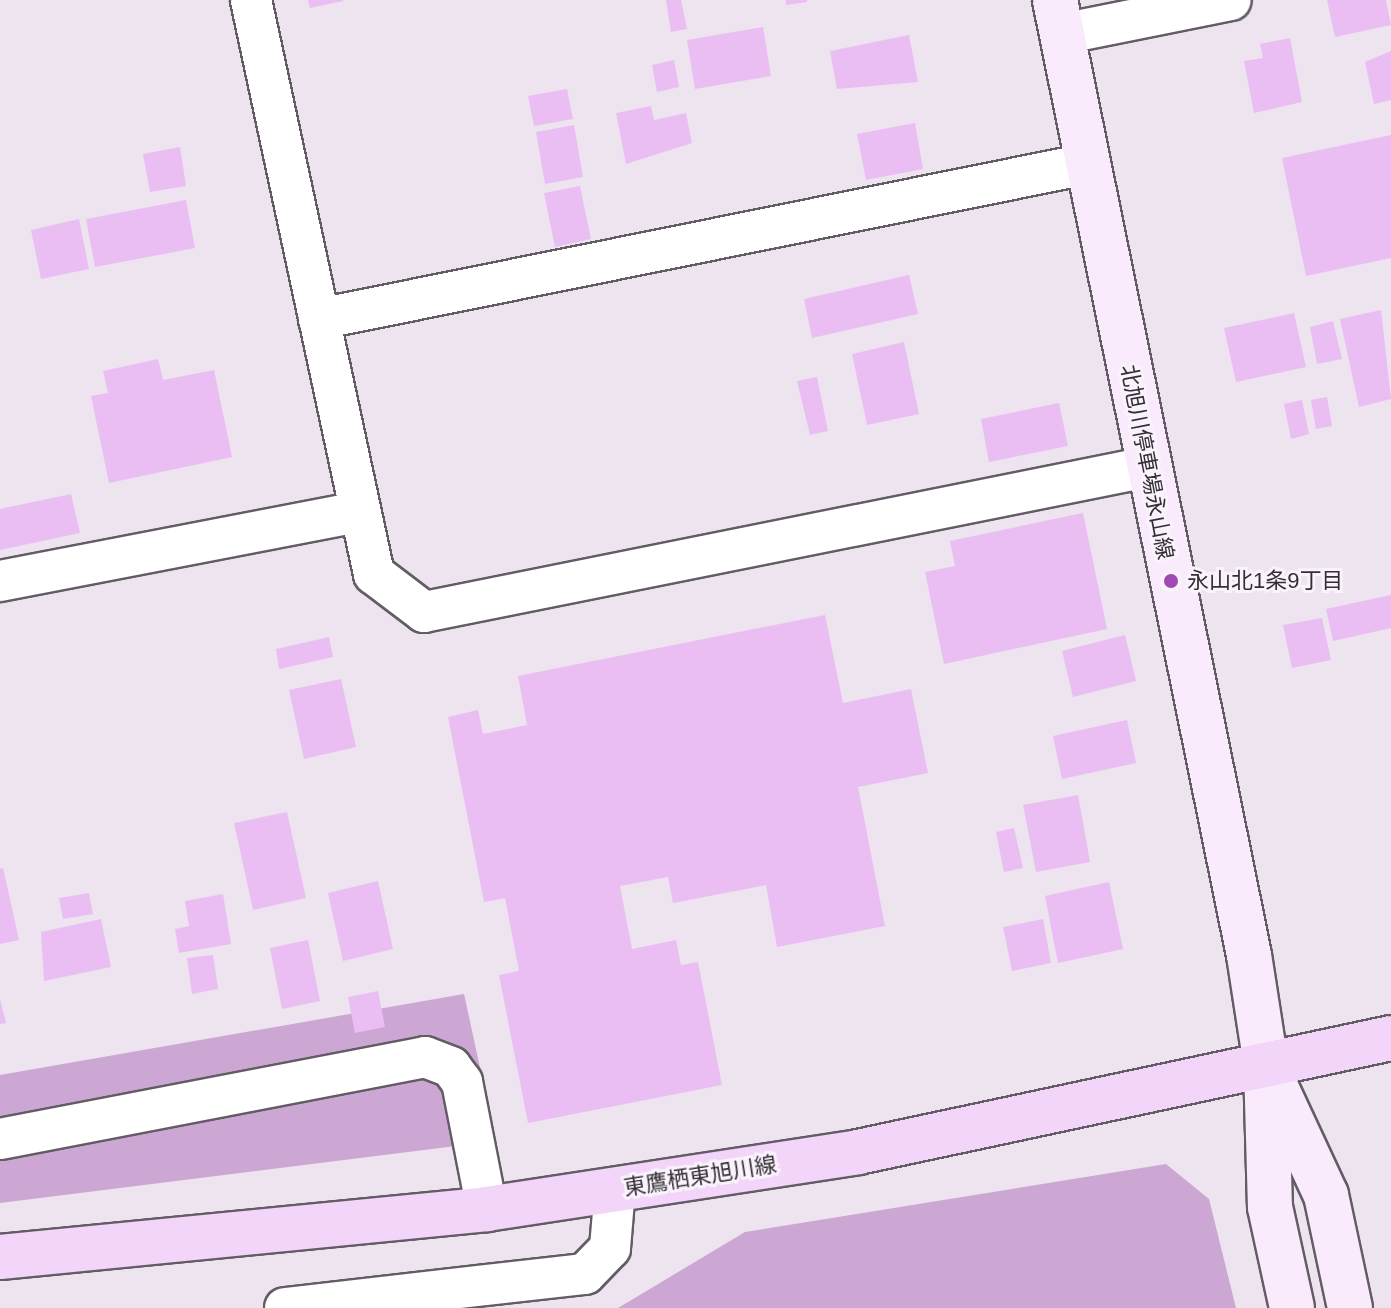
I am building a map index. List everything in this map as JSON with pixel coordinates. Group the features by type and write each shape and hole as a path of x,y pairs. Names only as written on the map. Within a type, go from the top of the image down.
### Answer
{"main road":[{"name":"北旭川停車場永山線","path":"1058,17 1266,1065 1270,1207 1292,1308"},
{"name":"東鷹栖東旭川線","path":"0,1257 487,1209 858,1152 1391,1038"},
{"name":"北旭川停車場永山線","path":"1266,1065 1326,1195 1350,1308"}],"street":[{"path":"251,0 358,512 374,574 424,612 1147,467"},
{"path":"1058,17 1231,0"},
{"path":"319,319 1086,164"},
{"path":"0,581 358,512"},
{"path":"0,1139 425,1057 451,1067 462,1082 487,1209"},
{"path":"285,1308 585,1274 610,1248 615,1189"}],"shaded area":[{"path":"464,994 496,1141 0,1203 0,1075"},
{"path":"1166,1164 1209,1199 1236,1308 618,1308 745,1232"}],"building":[{"path":"308,0 343,0 343,1 310,8"},
{"path":"666,0 681,0 687,29 671,32"},
{"path":"786,0 807,0 807,2 786,5"},
{"path":"1327,0 1386,0 1391,25 1335,37"},
{"path":"763,27 771,76 695,89 687,40"},
{"path":"909,35 918,82 837,89 830,51"},
{"path":"1290,38 1302,102 1254,113 1244,61 1263,58 1260,44"},
{"path":"1391,51 1391,100 1374,104 1365,62"},
{"path":"674,60 679,87 657,92 652,65"},
{"path":"567,89 573,119 534,126 528,96"},
{"path":"651,106 654,120 686,113 692,143 626,164 616,113"},
{"path":"915,123 923,169 866,180 857,134"},
{"path":"574,125 583,177 545,184 536,132"},
{"path":"1391,135 1391,258 1306,276 1282,158"},
{"path":"180,147 186,186 150,192 143,154"},
{"path":"580,186 591,239 555,247 544,193"},
{"path":"186,200 195,248 95,267 86,219"},
{"path":"79,219 89,269 41,279 31,230"},
{"path":"909,275 918,314 812,338 804,299"},
{"path":"1381,310 1391,399 1359,407 1340,319"},
{"path":"1294,313 1306,367 1236,382 1224,328"},
{"path":"1333,321 1342,359 1317,364 1310,327"},
{"path":"904,342 919,414 867,425 852,354"},
{"path":"158,359 163,380 214,370 232,457 109,483 91,396 108,393 103,371"},
{"path":"817,377 828,431 810,435 797,381"},
{"path":"1327,397 1332,426 1316,429 1311,400"},
{"path":"1302,400 1309,434 1291,439 1284,404"},
{"path":"1059,403 1068,446 989,462 981,419"},
{"path":"71,494 80,533 0,550 0,509"},
{"path":"1083,513 1107,629 944,664 925,572 955,566 950,541"},
{"path":"1391,595 1391,628 1333,641 1326,609"},
{"path":"825,615 843,703 911,689 928,773 858,787 885,926 777,947 766,885 673,903 668,877 620,886 632,949 676,940 681,965 698,962 722,1085 528,1123 499,975 519,971 505,898 484,902 448,717 478,710 483,734 527,725 518,676"},
{"path":"1322,618 1331,660 1292,668 1283,625"},
{"path":"1125,635 1136,681 1073,697 1062,651"},
{"path":"329,637 333,657 279,669 276,649"},
{"path":"341,679 356,747 304,759 289,690"},
{"path":"1127,720 1136,763 1062,779 1053,736"},
{"path":"1078,795 1090,862 1036,872 1023,805"},
{"path":"287,812 306,898 253,910 234,823"},
{"path":"1014,828 1023,868 1004,872 996,832"},
{"path":"3,868 19,940 0,944 0,869"},
{"path":"378,881 393,949 343,961 328,893"},
{"path":"1109,882 1123,949 1058,963 1045,896"},
{"path":"89,893 93,914 63,919 59,898"},
{"path":"223,894 231,944 179,953 175,929 189,926 185,901"},
{"path":"101,919 111,967 44,981 41,932"},
{"path":"1043,919 1051,963 1012,971 1003,927"},
{"path":"308,940 320,1001 282,1009 270,948"},
{"path":"213,955 218,989 192,994 187,958"},
{"path":"378,991 385,1027 355,1033 348,997"},
{"path":"0,999 6,1023 0,1024"}],"place":[{"name":"永山北1条9丁目","path":"1171,581"}]}
